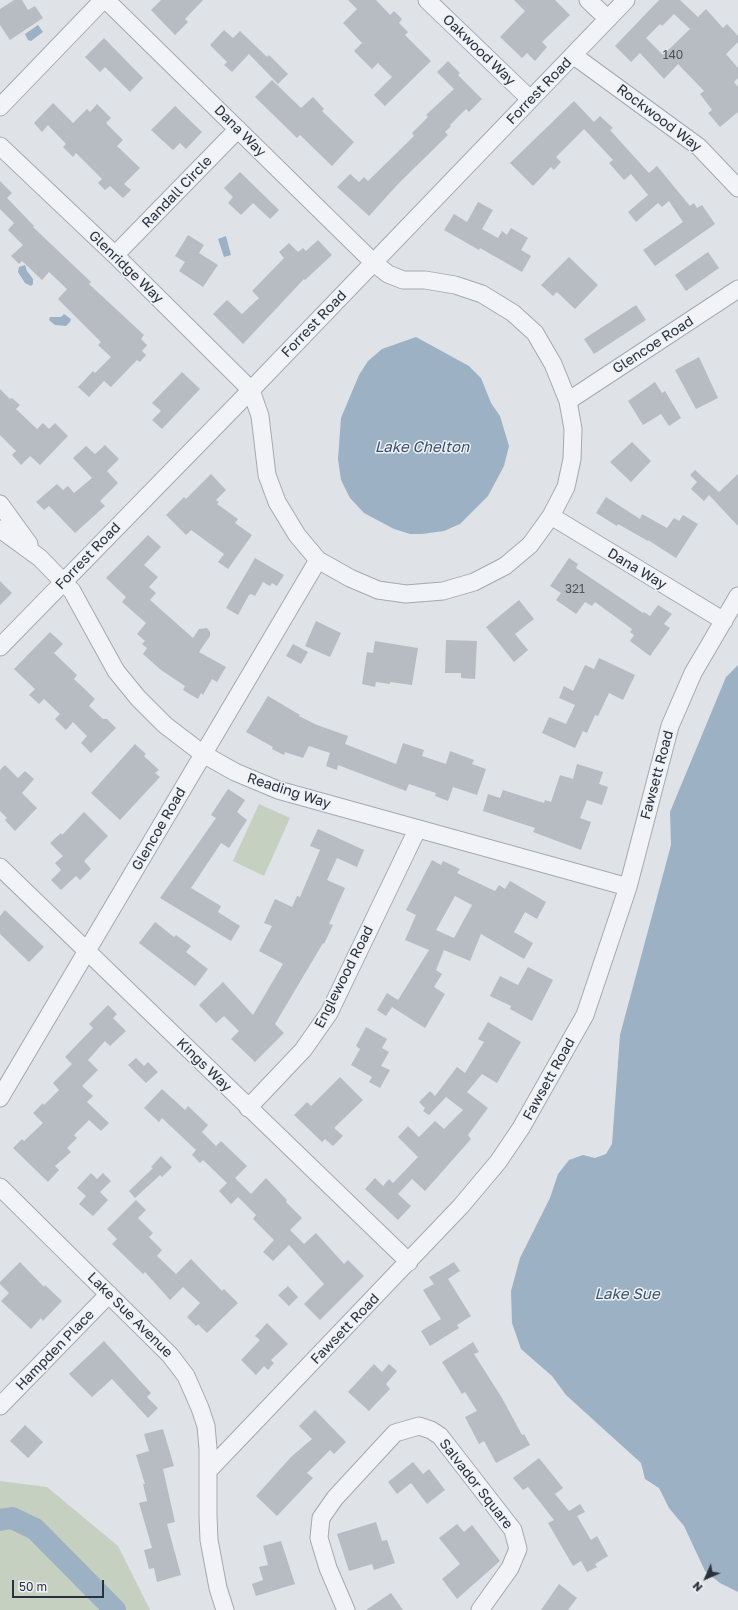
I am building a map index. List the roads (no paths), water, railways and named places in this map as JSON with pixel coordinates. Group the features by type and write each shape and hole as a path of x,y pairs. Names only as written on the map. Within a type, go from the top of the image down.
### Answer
{"street":[{"path":"0,107 103,0"},
{"name":"Dana Way","path":"106,0 374,263 388,274 402,280 425,280 455,285 482,294 514,313 535,334 553,364 568,401 573,429 572,459 566,487 551,516 530,545 505,566 474,582 442,591 406,594 378,590 350,578 318,560"},
{"name":"Oakwood Way","path":"427,0 530,99"},
{"path":"588,0 608,19"},
{"name":"Forrest Road","path":"0,647 374,263 626,0"},
{"name":"Rockwood Way","path":"573,55 699,147 738,188"},
{"name":"Randall Circle","path":"115,255 238,129"},
{"name":"Glenridge Way","path":"0,146 115,255 250,390"},
{"name":"Glencoe Road","path":"568,401 738,289"},
{"path":"250,390 260,416 266,475 277,502 297,535 318,560"},
{"name":"Reading Way","path":"0,504 40,558"},
{"name":"Dana Way","path":"551,516 724,621"},
{"name":"Reading Way","path":"0,528 40,558 63,581 75,596 116,671 138,698 165,725 202,754 235,772 278,790 417,830 628,887"},
{"name":"Glencoe Road","path":"0,1098 318,560"},
{"name":"Fawsett Road","path":"208,1471 409,1262 475,1190 498,1162 521,1128 585,1014 628,887 670,726 693,673 738,596"},
{"name":"Englewood Road","path":"248,1108 303,1050 329,1013 417,830"},
{"name":"Kings Way","path":"0,867 409,1262"},
{"name":"Lake Sue Avenue","path":"0,1187 170,1355 186,1376 206,1426 208,1448 209,1540 218,1588 225,1610"},
{"name":"Hampden Place","path":"0,1406 109,1294"},
{"name":"Salvador Square","path":"346,1610 328,1568 319,1538 321,1518 335,1498 395,1433 419,1426 431,1430 440,1436 513,1530 518,1549 510,1568 480,1610"}],"water":[{"path":"38,25 43,32 31,41 28,40 25,34"},
{"path":"226,236 231,255 224,257 218,239"},
{"path":"25,265 27,271 33,279 33,284 31,286 25,283 18,272 19,267"},
{"path":"64,314 71,319 66,326 55,325 49,320 50,317 61,317"},
{"name":"Lake Chelton","path":"416,337 469,366 481,378 491,403 500,416 509,446 504,466 488,496 460,524 444,531 410,534 394,529 364,513 350,498 341,480 338,459 341,418 359,375 368,361 382,349"},
{"name":"Lake Sue","path":"738,665 738,1592 720,1583 705,1571 684,1526 669,1508 659,1488 645,1479 641,1463 566,1395 552,1376 521,1349 512,1323 511,1291 520,1258 550,1198 558,1174 569,1160 583,1155 595,1158 606,1154 612,1144 620,1035 671,845 670,812 726,677"}],"waterway":[{"path":"0,1520 12,1518 35,1529 115,1610"}]}
